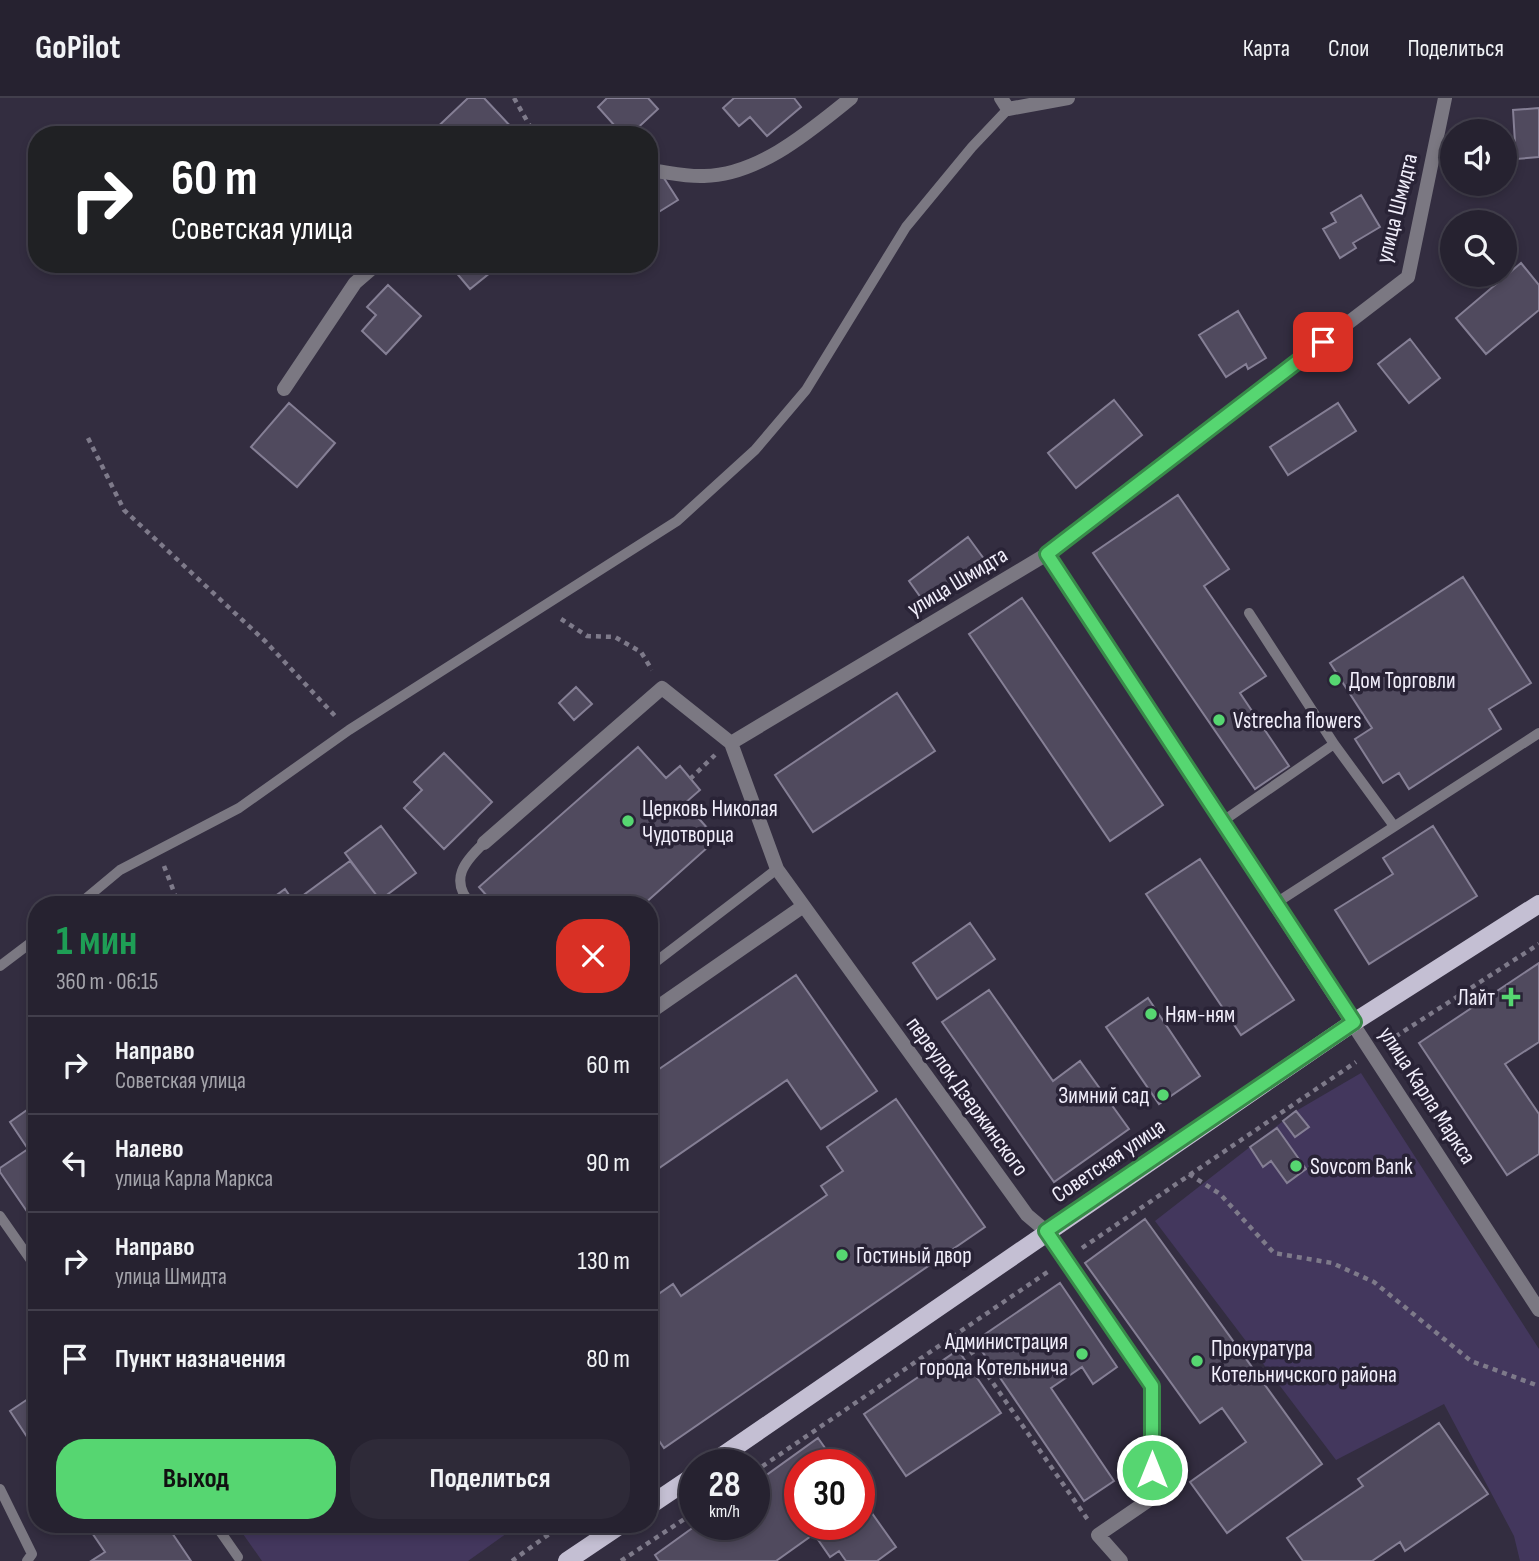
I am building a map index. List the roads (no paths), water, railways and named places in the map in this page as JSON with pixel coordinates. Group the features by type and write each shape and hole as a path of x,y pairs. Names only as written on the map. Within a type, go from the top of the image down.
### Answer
{"main road":[{"name":"Советская улица","path":"732,1449 1354,1022 1539,904"},
{"path":"658,1496 679,1484"},
{"path":"567,1561 609,1533"}],"street":[{"path":"658,171 705,177 743,168 802,137 850,98"},
{"path":"1005,104 1069,98"},
{"name":"улица Шмидта","path":"731,743 1047,554 1408,276 1445,98"},
{"path":"284,389 355,283 367,273"},
{"name":"улица Карла Маркса","path":"1047,554 1373,1051 1539,1310"},
{"path":"484,844 662,688 731,743"},
{"name":"переулок Дзержинского","path":"731,743 777,869 1027,1215 1046,1231 1152,1386 1153,1498 1098,1535 1121,1561"},
{"path":"658,1007 802,907"}],"lane":[{"path":"89,896 121,870 239,808 349,730 677,521 755,450 806,390 906,227 1005,104"},
{"path":"1248,613 1334,744 1394,826"},
{"path":"1276,903 1539,733"},
{"path":"1223,821 1334,744"},
{"path":"468,896 461,880 464,862 484,844"},
{"path":"658,960 777,869"},
{"path":"0,966 28,945"},
{"path":"0,1216 28,1256"},
{"path":"0,1489 32,1554 27,1561"},
{"path":"220,1533 237,1560"}],"place":[{"name":"Дом Торговли","path":"1335,680"},
{"name":"Vstrecha flowers","path":"1219,720"},
{"name":"Церковь Николая Чудотворца","path":"628,821"},
{"name":"Лайт","path":"1511,997"},
{"name":"Ням-ням","path":"1151,1014"},
{"name":"Зимний сад","path":"1163,1095"},
{"name":"Sovcom Bank","path":"1296,1166"},
{"name":"Гостиный двор","path":"842,1255"},
{"name":"Администрация города Котельнича","path":"1082,1354"},
{"name":"Прокуратура Котельничского района","path":"1197,1361"}]}
